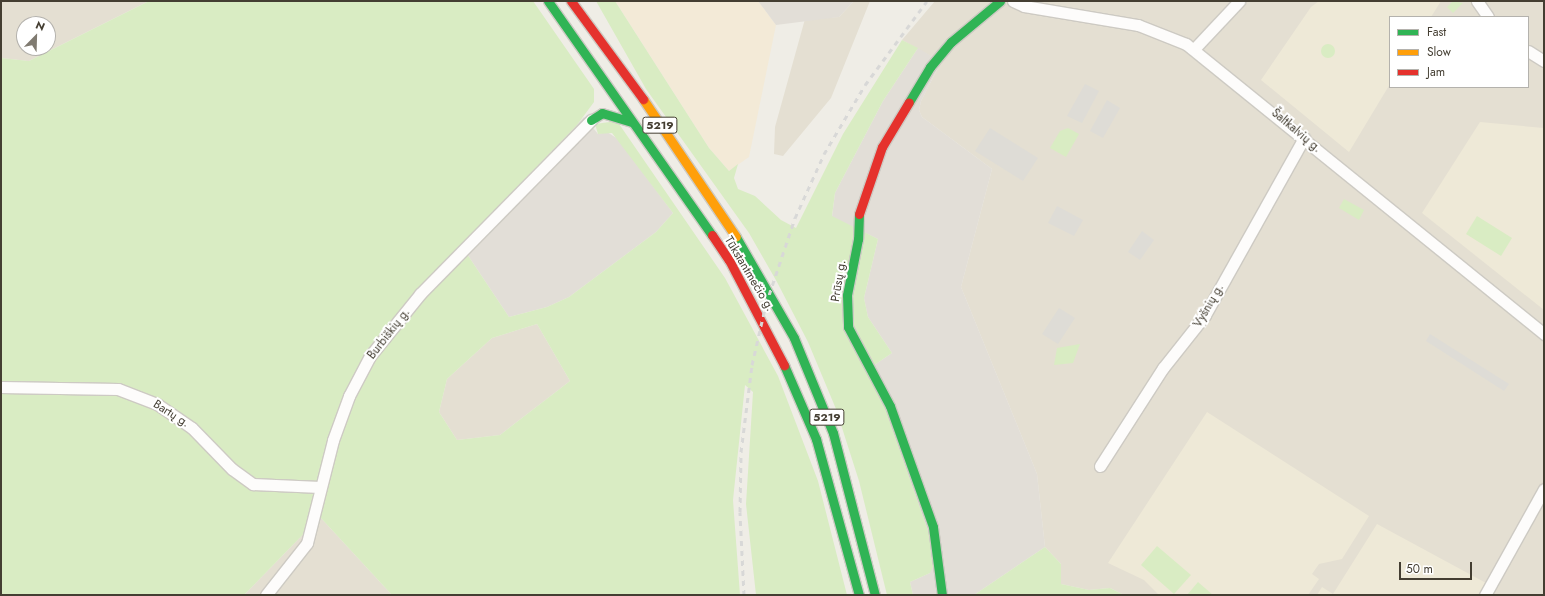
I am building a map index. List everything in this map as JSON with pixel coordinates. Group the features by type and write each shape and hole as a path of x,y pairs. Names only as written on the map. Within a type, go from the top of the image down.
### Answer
{"main road":[{"name":"Tūkstantmečio g.","path":"548,1 729,260 775,343 816,439 860,595"},
{"name":"Tūkstantmečio g.","path":"571,1 611,53 746,252 794,338 833,433 875,595"},
{"path":"584,1 611,53"},
{"name":"Prūsų g.","path":"942,595 933,527 890,406 848,327 847,295 858,239 859,205 882,147 930,67 951,42 1000,1"},
{"path":"601,78 601,93"},
{"path":"591,120 598,105"},
{"path":"591,120 602,112 632,122"},
{"path":"872,585 878,595"}],"street":[{"name":"Šaltkalvių g.","path":"1013,1 1024,6 1138,25 1194,49 1544,334"},
{"path":"1194,49 1239,1"},
{"path":"1477,1 1487,16"},
{"path":"1529,52 1544,61"},
{"name":"Burbiškių g.","path":"266,595 305,548 320,487 349,396 370,356 392,326 591,120"},
{"name":"Vyšnių g.","path":"1100,466 1162,368 1205,315 1304,138"},
{"name":"Bartų g.","path":"1,387 118,389 157,404 192,428 232,469 253,484 320,487"},
{"path":"1485,595 1544,489"}],"shaded area":[{"path":"1,1 149,1 56,48 56,16 16,16 16,56 39,56 29,61 1,58"},
{"path":"615,1 758,1 776,25 749,157 729,171 709,148"},
{"path":"758,1 854,1 839,17 776,25"},
{"path":"854,1 870,1 831,98 783,156 774,154 775,127 805,19 839,17"},
{"path":"935,1 1544,1 1544,595 1124,595 1110,588 1089,590 1061,584 1061,564 1045,547 1037,474 961,287 992,169 922,117 919,110 921,101 941,62 902,40"},
{"path":"1319,1 1441,1 1432,16 1389,16 1389,86 1349,152 1261,80 1311,7"},
{"path":"918,48 941,62 921,101 919,110 922,117 992,169 961,287 1037,474 1045,547 974,595 913,595 910,582 930,573 867,370 892,353 868,317 864,298 878,239 832,217 835,193 883,101"},
{"path":"1085,84 1099,91 1082,123 1067,116"},
{"path":"1107,100 1120,108 1103,138 1090,131"},
{"path":"584,117 598,134 607,132 618,139 673,213 656,232 569,297 547,307 509,317 461,245"},
{"path":"1480,122 1544,128 1544,310 1422,213"},
{"path":"990,128 1038,158 1023,181 975,151"},
{"path":"1057,206 1083,220 1074,236 1048,223"},
{"path":"1142,231 1154,240 1140,260 1128,252"},
{"path":"1059,308 1075,318 1058,344 1042,334"},
{"path":"537,324 570,381 500,435 457,440 439,412 447,379 492,338"},
{"path":"1430,334 1509,384 1504,391 1426,341"},
{"path":"1207,412 1369,516 1342,559 1319,564 1312,574 1319,579 1308,595 1159,595 1144,580 1108,563"},
{"path":"320,517 392,595 244,595"},
{"path":"1377,524 1486,583 1479,595 1317,595 1322,587 1333,594"}],"green space":[{"path":"149,1 533,1 594,89 594,102 577,125 461,245 509,317 547,307 569,297 656,232 673,213 612,133 598,134 595,124 617,121 725,278 778,376 818,481 847,595 756,595 746,504 753,392 745,385 733,500 740,595 392,595 320,517 244,595 1,595 1,58 29,61 39,56 56,56 56,48","holes":["537,324 570,381 500,435 457,440 439,412 447,379 492,338"]},
{"path":"596,1 615,1 709,148 729,171 738,164 734,178 738,189 755,196 781,220 796,228 843,134 902,40 918,48 883,101 835,193 832,216 878,239 864,298 868,317 892,353 867,370 883,402 929,534 933,567 930,573 910,582 913,595 887,595 859,481 836,409 808,342 777,282 749,233 646,89"},
{"path":"1453,1 1463,3 1453,13 1447,7"},
{"path":"1328,44 1333,46 1335,51 1333,56 1328,58 1323,56 1321,51 1323,46"},
{"path":"1068,128 1079,134 1066,157 1050,148 1060,131"},
{"path":"1344,199 1364,210 1359,220 1339,208"},
{"path":"1477,216 1512,238 1501,256 1466,234"},
{"path":"1080,344 1073,363 1054,365 1057,348"},
{"path":"1157,546 1191,575 1174,594 1141,565"},
{"path":"1045,547 1061,564 1061,584 1089,590 1110,588 1124,595 974,595"},
{"path":"1198,582 1213,595 1187,595"}],"railway":[{"path":"744,595 740,512 741,452 752,365 766,304 795,218 824,154 865,85 927,1"}],"traffic: fast":[{"path":"548,1 712,235"},
{"path":"909,102 930,67 951,42 1000,1"},
{"path":"591,120 602,113 632,122"},
{"path":"859,214 858,239 847,295 848,327 890,406 933,527 942,595"},
{"path":"736,237 794,338 833,433 875,595"},
{"path":"784,365 816,439 859,595"}],"traffic: slow":[{"path":"643,99 736,237"}],"traffic: jam":[{"path":"571,1 643,99"},
{"path":"859,214 882,147 909,102"},
{"path":"712,235 729,260 784,365"}]}
